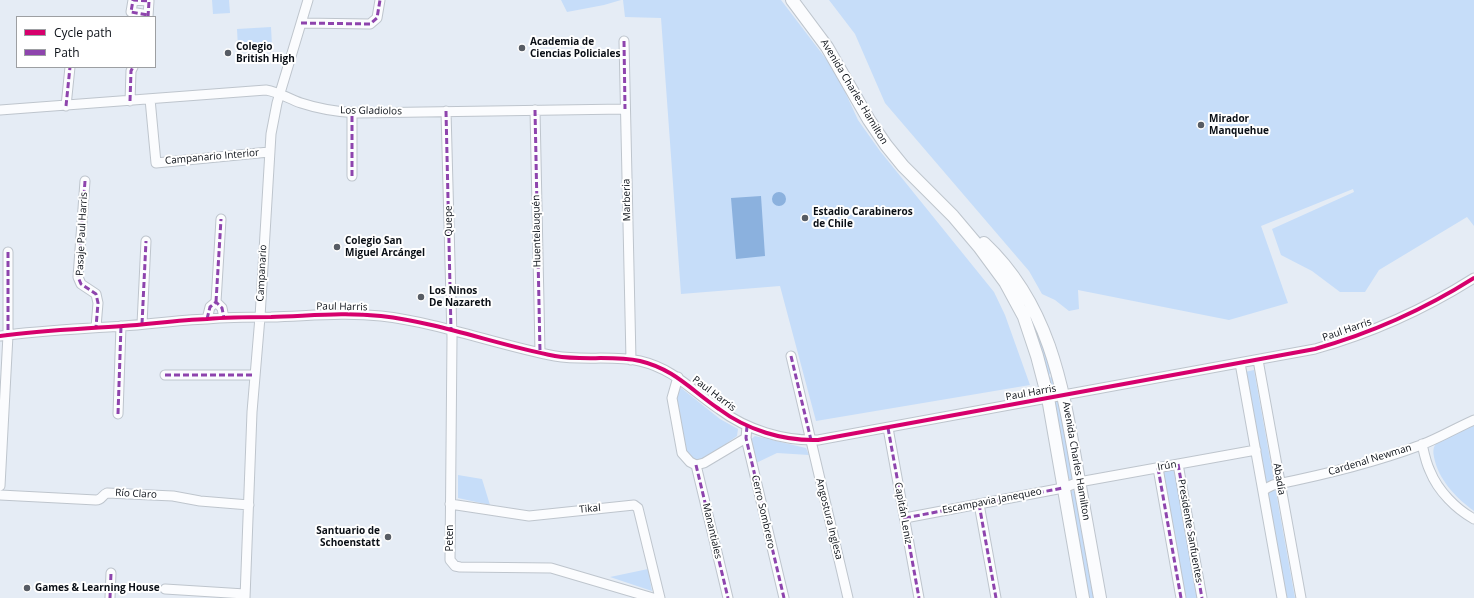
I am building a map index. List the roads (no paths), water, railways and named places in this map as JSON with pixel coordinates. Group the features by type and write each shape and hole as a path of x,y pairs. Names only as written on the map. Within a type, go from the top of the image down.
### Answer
{"main road":[{"name":"Avenida Charles Hamilton","path":"792,0 837,62 869,120 886,145 903,166 953,216 987,246 1009,270 1023,289 1033,307 1046,335 1064,396 1100,598"},
{"name":"Avenida Charles Hamilton","path":"953,216 980,248 1005,282 1024,318 1037,356 1048,398 1083,598"}],"street":[{"name":"Campanario","path":"245,596 250,505 252,412 260,317 269,152 273,121 280,93 308,0"},
{"path":"301,23 370,24 377,18 380,0"},
{"name":"Marberia","path":"624,41 630,360"},
{"path":"66,106 70,68"},
{"path":"130,101 131,71 132,68"},
{"name":"Los Gladiolos","path":"0,110 266,90 280,93 311,106 352,112 625,109"},
{"name":"Campanario Interior","path":"150,99 156,163 269,152"},
{"name":"Huentelauquén","path":"535,110 540,352"},
{"name":"Quepe","path":"446,111 451,330"},
{"path":"352,112 352,176"},
{"name":"Pasaje Paul Harris","path":"85,181 78,277 81,284 96,294 98,302 96,327"},
{"path":"207,319 210,307 216,302 221,219"},
{"path":"142,324 146,241"},
{"path":"0,486 8,252"},
{"name":"Paul Harris","path":"4,335 207,319 332,313 357,314 399,319 570,358 630,360 655,366 667,370 678,377 718,409 747,426 772,434 811,440 888,428 1315,349 1360,335 1427,305 1474,278"},
{"path":"216,302 222,308 224,318"},
{"path":"118,414 121,326"},
{"name":"Peten","path":"451,330 450,557 452,562 456,566 460,567 551,568 653,598"},
{"name":"Angostura Inglesa","path":"791,356 848,598"},
{"name":"Abadía","path":"1258,360 1301,598"},
{"name":"Abadía","path":"1240,363 1282,598"},
{"path":"165,375 255,375"},
{"path":"678,377 672,398 682,454 690,462 696,465 704,463 746,438"},
{"name":"Cardenal Newman","path":"1263,491 1270,486 1347,469 1422,444 1474,420"},
{"name":"Cerro Sombrero","path":"747,426 746,438 784,598"},
{"name":"Capitán Leniz","path":"888,428 919,598"},
{"path":"1422,444 1428,466 1435,481 1454,504 1474,519"},
{"name":"Irún","path":"1079,482 1256,450"},
{"name":"Presidente Sanfuentes","path":"1178,464 1202,598"},
{"name":"Manantiales","path":"696,465 728,598"},
{"name":"Presidente Sanfuentes","path":"1158,468 1181,598"},
{"name":"Escampavia Janequeo","path":"905,518 1063,488 1079,482"},
{"name":"Río Claro","path":"0,495 96,500 100,499 107,493 173,496 200,501 250,505"},
{"name":"Tikal","path":"450,504 528,516 571,510 636,505 660,598"},
{"path":"979,504 996,598"},
{"path":"110,598 111,573"},
{"path":"165,589 245,596"}],"place":[{"name":"Academia de Ciencias Policiales","path":"522,48"},
{"name":"Colegio British High","path":"228,53"},
{"name":"Mirador Manquehue","path":"1201,125"},
{"name":"Estadio Carabineros de Chile","path":"805,218"},
{"name":"Colegio San Miguel Arcángel","path":"337,247"},
{"name":"Los Ninos De Nazareth","path":"421,297"},
{"name":"Santuario de Schoenstatt","path":"388,537"},
{"name":"Games & Learning House","path":"27,588"}]}
